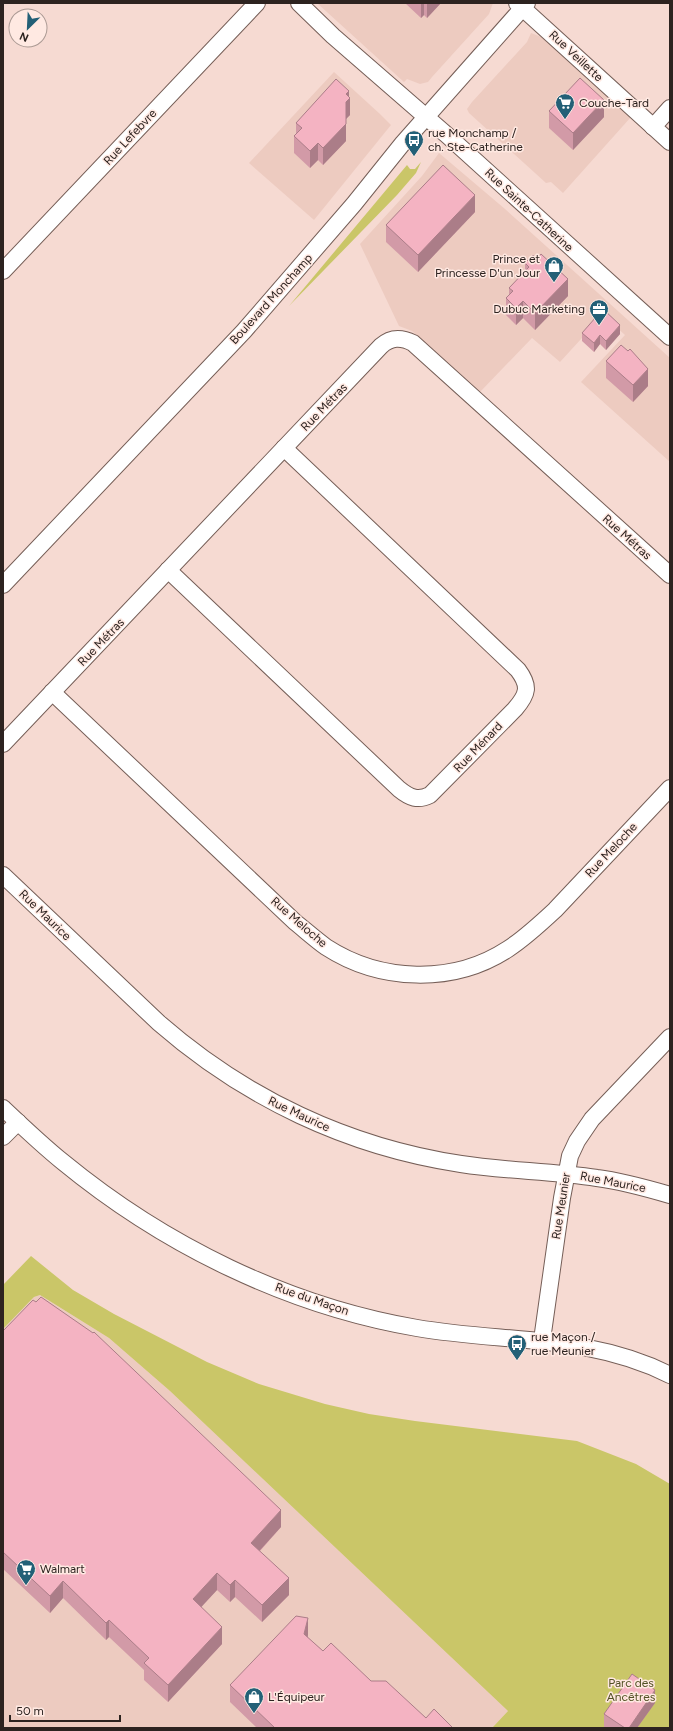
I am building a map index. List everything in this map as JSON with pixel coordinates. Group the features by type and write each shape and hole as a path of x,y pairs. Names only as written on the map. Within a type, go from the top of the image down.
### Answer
{"street":[{"name":"Rue Lefebvre","path":"3,271 257,3"},
{"name":"Rue Sainte-Catherine","path":"299,3 338,40 426,117 670,337"},
{"name":"Boulevard Monchamp","path":"3,585 244,330 314,251 522,5"},
{"name":"Rue Veillette","path":"522,5 670,142"},
{"path":"653,127 670,108"},
{"name":"Rue Métras","path":"3,744 385,342 391,339 406,339 422,350 670,575"},
{"name":"Rue Ménard","path":"168,570 399,789 411,798 424,798 436,790 515,709 524,696 526,689 526,682 518,670 284,448"},
{"name":"Rue Meloche","path":"52,692 295,922 315,939 340,955 359,963 379,970 401,974 421,975 459,970 489,960 507,950 532,931 554,910 670,788"},
{"name":"Rue Maurice","path":"3,875 179,1041 216,1068 263,1098 322,1126 350,1137 402,1153 467,1165 598,1178 670,1195"},
{"name":"Rue Meunier","path":"542,1340 566,1174 570,1156 583,1132 670,1037"},
{"name":"Rue du Maçon","path":"3,1108 62,1162 128,1210 192,1249 248,1276 317,1303 393,1323 462,1334 542,1340 569,1344 627,1357 670,1375"},
{"path":"3,1137 18,1122"}],"shaded area":[{"path":"317,3 493,3 489,14 428,82 420,84 407,79 404,82"},
{"path":"531,33 544,38 631,117 563,193 551,182 546,183 469,113 467,109 527,42"},
{"path":"334,72 391,125 314,220 249,163"},
{"path":"439,153 505,209 670,358 670,462 581,382 625,335 603,315 560,362 532,338 480,392 412,331 399,326 360,244 422,176"},
{"path":"40,1295 109,1338 170,1391 508,1711 492,1728 3,1728 3,1329 34,1297"}],"green space":[{"path":"421,162 416,173 397,195 289,306 407,165 410,169 415,169"},
{"name":"Parc des Ancêtres","path":"31,1256 73,1290 114,1314 207,1362 259,1384 325,1404 369,1414 577,1441 636,1464 670,1484 670,1728 492,1728 508,1711 170,1391 109,1338 40,1295 34,1297 3,1329 3,1285"}],"building":[{"path":"580,78 604,100 573,133 549,111"},
{"path":"336,79 349,91 346,94 350,98 346,102 346,124 323,148 318,143 310,151 294,136 302,128 296,123"},
{"path":"443,165 475,195 418,255 386,225"},
{"path":"541,254 568,279 535,313 523,301 516,308 506,298 513,291 509,288 529,267 525,263 533,255 537,259"},
{"path":"603,309 620,325 606,341 600,335 594,343 582,333"},
{"path":"621,345 628,351 630,349 648,369 633,385 606,361"},
{"path":"41,1297 93,1333 94,1332 281,1510 251,1543 289,1578 262,1605 235,1580 230,1585 217,1573 193,1599 222,1627 168,1685 144,1663 149,1658 109,1620 106,1623 63,1581 50,1596 3,1552 3,1331 33,1300 36,1302"},
{"path":"296,1616 308,1618 304,1634 323,1651 331,1643 371,1681 386,1681 426,1718 434,1709 453,1728 275,1728 230,1685"},
{"path":"632,1674 655,1690 629,1728 625,1728 604,1714"}],"place":[{"name":"Couche-Tard","path":"565,120"},
{"name":"rue Monchamp / ch. Ste-Catherine","path":"414,157"},
{"name":"Prince et Princesse D'un Jour","path":"554,283"},
{"name":"Dubuc Marketing","path":"599,326"},
{"name":"rue Maçon / rue Meunier","path":"517,1361"},
{"name":"Walmart","path":"26,1586"},
{"name":"L'Équipeur","path":"254,1714"}]}
